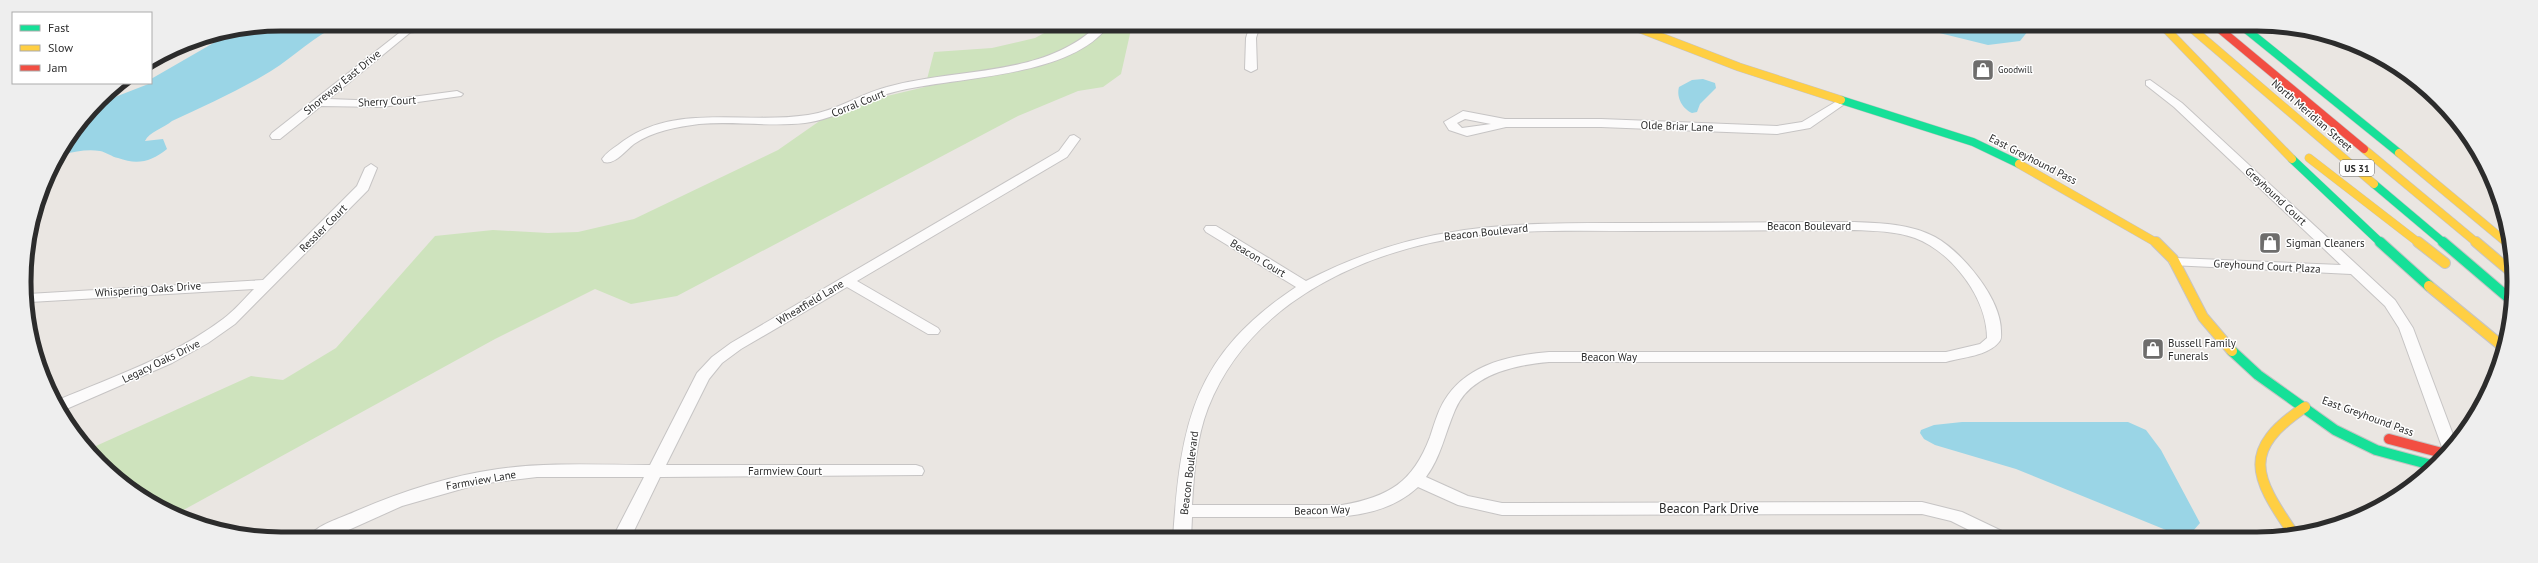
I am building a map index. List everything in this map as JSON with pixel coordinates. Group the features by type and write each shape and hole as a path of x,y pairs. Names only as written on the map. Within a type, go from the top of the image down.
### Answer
{"main road":[{"name":"East Greyhound Pass","path":"1643,31 1696,52 1962,139 1999,153 2150,236 2166,248 2176,262 2199,310 2227,347 2273,387 2305,407 2324,424 2364,443 2429,464"},
{"path":"2168,31 2282,135"},
{"name":"North Meridian Street","path":"2195,31 2506,296"},
{"name":"North Meridian Street","path":"2222,31 2506,268"},
{"path":"2248,31 2503,240"},
{"path":"2211,71 2328,195 2407,267 2499,343"},
{"path":"2299,150 2339,183 2456,271"},
{"name":"East Greyhound Pass","path":"2305,407 2332,414"},
{"path":"2291,530 2268,497 2260,478 2259,464 2267,436 2287,416 2305,407"},
{"name":"East Greyhound Pass","path":"2379,435 2409,445 2440,453"}],"street":[{"name":"Shoreway East Drive","path":"276,136 406,31"},
{"name":"Corral Court","path":"608,159 634,137 671,124 694,120 815,118 841,110 890,90 1038,62 1082,44 1097,31"},
{"path":"1251,69 1251,38 1253,31"},
{"name":"Greyhound Court","path":"2150,83 2178,105 2357,270 2390,303 2406,328 2448,443"},
{"name":"Sherry Court","path":"317,102 382,104 457,94"},
{"name":"Olde Briar Lane","path":"1505,123 1601,123 1777,130 1806,124 1842,101"},
{"name":"Wheatfield Lane","path":"624,532 702,377 710,367 736,346 1063,154 1074,139"},
{"name":"Ressler Court","path":"268,284 363,187 371,168"},
{"name":"Beacon Boulevard","path":"1182,532 1193,430 1198,414 1215,377 1239,344 1257,323 1306,286 1344,266 1390,249 1454,234 1502,229 1869,226 1922,235 1941,249"},
{"name":"Beacon Court","path":"1211,230 1306,286"},
{"name":"Beacon Way","path":"1184,511 1352,510 1387,499 1417,480 1431,458 1446,413 1455,395 1484,373 1515,361 1549,358 1946,357 1985,347 1994,339 1991,311 1964,269 1941,249"},
{"name":"Greyhound Court Plaza","path":"2176,262 2357,270"},
{"path":"846,281 933,331"},
{"name":"Whispering Oaks Drive","path":"32,298 187,287 268,284"},
{"name":"Legacy Oaks Drive","path":"63,404 134,375 203,340 230,321 268,284"},
{"name":"Farmview Lane","path":"327,532 347,521 394,502 453,483 480,478 542,471 654,471"},
{"name":"Farmview Court","path":"654,471 916,471"},
{"name":"Beacon Park Drive","path":"1417,480 1452,497 1502,509 1922,508 1956,516 1988,532"}],"green space":[{"path":"1048,31 1131,31 1121,74 1103,87 1078,91 1018,116 677,296 631,304 595,289 495,339 182,511 142,490 116,470 93,447 251,376 283,380 336,348 435,236 493,230 548,233 578,232 634,219 778,150 821,120 887,96 925,87 934,52 992,48 1035,38"}],"water":[{"path":"328,31 313,40 271,71 222,98 172,121 150,135 145,141 163,139 167,149 155,157 138,162 114,157 95,150 66,153 73,142 93,116 109,99 152,84 152,78 220,39 249,33"},
{"path":"1931,31 2028,31 2020,41 1988,45"},
{"path":"1703,79 1715,83 1716,88 1700,104 1697,112 1692,113 1683,106 1679,99 1679,87 1692,80"},
{"path":"1962,422 2128,422 2146,430 2161,450 2200,523 2193,531 2166,530 2016,469 1935,445 1924,439 1920,433 1921,430 1934,425"}],"traffic: fast":[{"path":"2248,31 2399,153"},
{"path":"1841,100 1973,142 2019,164"},
{"path":"2292,159 2354,219 2429,286"},
{"path":"2374,184 2506,296"},
{"path":"2232,351 2258,375 2304,406 2320,420 2335,430 2376,450 2428,464"}],"traffic: slow":[{"path":"1646,31 1739,67 1841,100"},
{"path":"2168,31 2292,159"},
{"path":"2195,31 2374,184"},
{"path":"2364,149 2506,268"},
{"path":"2399,153 2503,240"},
{"path":"2309,158 2445,263"},
{"path":"2019,164 2153,239 2173,259 2203,317 2232,351"},
{"path":"2429,286 2499,343"},
{"path":"2291,530 2269,496 2262,479 2260,464 2262,449 2270,435 2284,421 2305,407"}],"traffic: jam":[{"path":"2222,31 2364,149"},
{"path":"2389,439 2440,452"}],"place":[{"name":"Goodwill","path":"1983,70"},
{"name":"Sigman Cleaners","path":"2270,243"},
{"name":"Bussell Family Funerals","path":"2153,349"}]}
